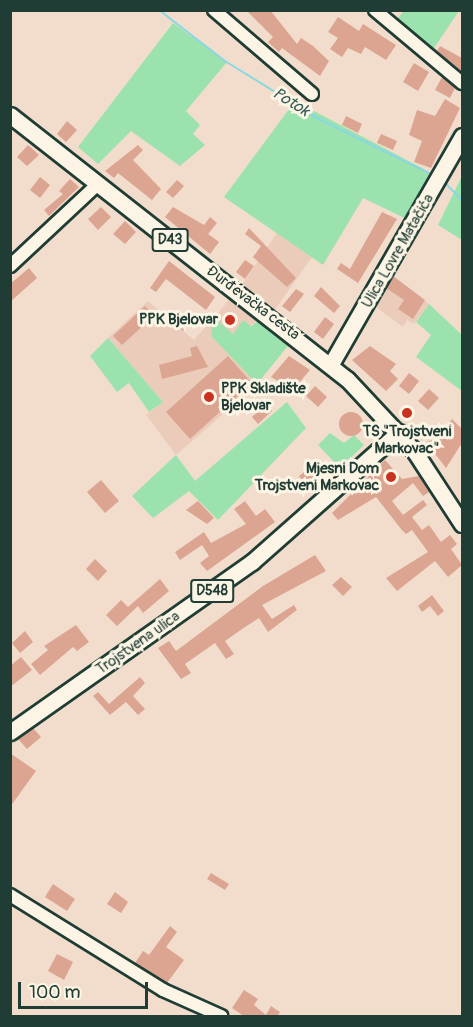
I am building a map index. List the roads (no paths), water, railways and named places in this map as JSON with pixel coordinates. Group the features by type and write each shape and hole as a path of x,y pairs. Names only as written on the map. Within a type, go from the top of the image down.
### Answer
{"main road":[{"name":"Đurđevačka cesta","path":"10,115 331,364 399,432 415,452 462,524"},
{"name":"Ulica Lovre Matačića","path":"331,364 462,136"},
{"name":"Trojstvena ulica","path":"10,732 252,562 378,453 399,432"},
{"path":"378,453 395,448 415,452"}],"street":[{"path":"214,10 312,94"},
{"path":"375,10 462,84"},
{"path":"10,266 98,184"},
{"path":"10,895 143,978 221,1017"}],"waterway":[{"name":"Potok","path":"159,10 225,61 319,119 433,175"},
{"path":"444,182 462,200"}],"place":[{"name":"PPK Bjelovar","path":"230,320"},
{"name":"PPK Skladište Bjelovar","path":"209,397"},
{"name":"TS \"Trojstveni Markovac\"","path":"407,413"},
{"name":"Mjesni Dom Trojstveni Markovac","path":"391,477"}]}
